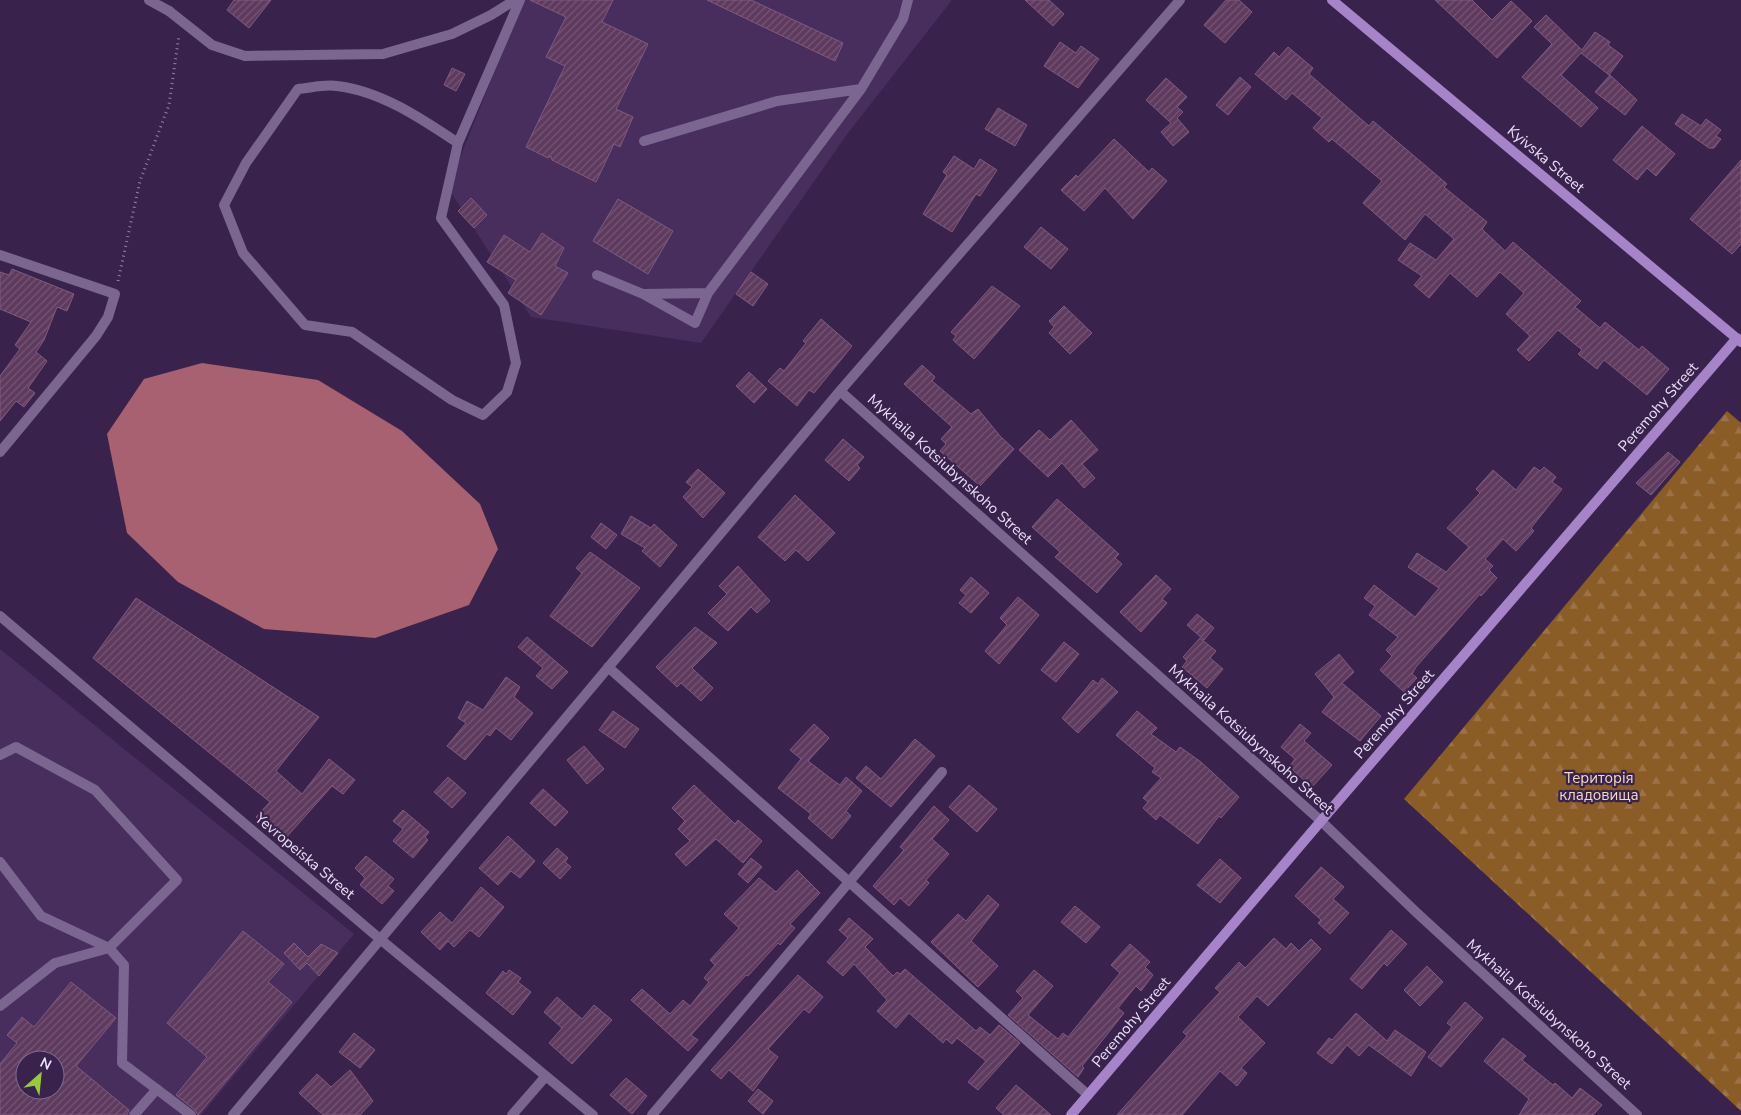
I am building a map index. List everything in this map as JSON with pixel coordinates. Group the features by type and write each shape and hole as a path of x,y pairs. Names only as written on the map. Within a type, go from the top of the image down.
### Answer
{"street":[{"path":"149,0 169,11 212,45 245,56 384,54 452,34 491,15 515,0"},
{"path":"458,144 438,130 381,98 336,85 298,89 246,164 224,205 243,253 305,325 352,332 452,400 483,414 507,392 516,363 504,305 441,218 458,144 520,0"},
{"path":"597,274 642,294 695,323 708,293 861,89 903,19 908,0"},
{"path":"233,1115 840,391 1180,0"},
{"name":"Kyivska Street","path":"1332,0 1740,338"},
{"path":"644,141 777,101 861,89"},
{"path":"0,255 115,294 108,317 96,336 0,452"},
{"path":"642,294 708,293"},
{"name":"Peremohy Street","path":"1071,1115 1321,821 1740,338"},
{"name":"Mykhaila Kotsiubynskoho Street","path":"840,391 1321,821 1417,914 1637,1115"},
{"name":"Yevropeiska Street","path":"0,616 380,939 593,1115"},
{"path":"608,666 1088,1095"},
{"path":"0,755 16,747 95,790 177,880 109,948 55,962 1,1002"},
{"path":"652,1115 942,772"},
{"path":"0,862 41,916 109,948 124,965 122,1063 191,1115"},
{"path":"512,1115 546,1076"},
{"path":"134,1115 157,1090"}],"path":[{"path":"115,294 140,181 169,105 179,32 178,23 169,11"}],"shaded area":[{"path":"523,0 952,0 848,133 701,343 531,317 448,188"},
{"path":"202,363 318,380 402,431 480,504 498,549 469,605 375,638 264,629 178,582 127,533 107,434 144,379"},
{"path":"0,649 354,934 201,1115 0,1115"}],"green space":[{"name":"Територія кладовища","path":"1727,411 1741,423 1741,1111 1404,799"}],"building":[{"path":"234,0 271,0 249,28 227,10"},
{"path":"530,0 613,0 602,22 648,44 616,109 633,117 620,147 614,144 596,182 552,160 551,156 548,158 526,147 565,66 546,57 566,17"},
{"path":"707,0 751,0 843,43 835,61"},
{"path":"1025,0 1049,0 1064,14 1053,26"},
{"path":"1226,0 1239,0 1252,12 1225,43 1204,25"},
{"path":"1435,0 1472,0 1492,20 1511,1 1532,21 1497,58"},
{"path":"1546,15 1582,50 1595,32 1610,42 1608,45 1623,56 1609,75 1581,53 1561,75 1598,108 1581,127 1522,77 1552,44 1534,27"},
{"path":"1060,42 1076,53 1081,46 1099,59 1078,88 1044,66"},
{"path":"1288,47 1313,68 1309,74 1369,126 1373,121 1447,184 1444,187 1487,222 1482,229 1505,251 1513,242 1581,301 1575,307 1600,328 1605,322 1639,350 1642,346 1669,369 1647,395 1604,360 1597,369 1578,354 1582,350 1558,330 1529,361 1517,350 1530,336 1506,314 1524,293 1500,272 1477,297 1450,273 1429,298 1414,285 1422,276 1398,260 1410,243 1436,260 1454,239 1425,214 1405,240 1363,203 1382,181 1332,139 1329,142 1313,128 1322,118 1292,93 1286,100 1255,74 1274,52 1279,57"},
{"path":"452,68 465,74 456,91 444,85"},
{"path":"1610,75 1637,100 1625,115 1595,92"},
{"path":"1240,77 1251,87 1228,115 1216,105"},
{"path":"1166,78 1187,97 1177,107 1183,112 1177,118 1189,132 1173,146 1161,132 1171,123 1146,100"},
{"path":"998,108 1027,125 1015,146 985,129"},
{"path":"1682,114 1701,126 1706,119 1721,130 1716,136 1721,139 1714,148 1709,148 1675,124"},
{"path":"1642,126 1675,154 1656,176 1647,168 1637,180 1613,160"},
{"path":"1114,139 1149,172 1152,168 1167,181 1133,219 1105,188 1084,211 1061,190 1076,175 1078,177"},
{"path":"954,156 974,169 980,159 997,170 980,196 976,194 952,232 923,214 947,175 943,172"},
{"path":"1741,160 1741,244 1732,254 1690,219"},
{"path":"471,198 487,215 474,228 458,211"},
{"path":"618,199 673,231 648,274 593,241"},
{"path":"1041,227 1068,249 1051,269 1024,247"},
{"path":"542,233 564,248 555,266 568,273 541,315 508,293 516,280 487,262 504,235 530,252"},
{"path":"12,269 74,294 67,311 57,307 44,340 36,352 47,361 28,388 35,393 24,407 16,401 0,421 0,376 20,349 15,345 31,322 0,309 0,272 9,275"},
{"path":"751,272 768,284 753,306 736,294"},
{"path":"992,286 1020,306 974,359 953,340 956,336 951,332"},
{"path":"1064,306 1092,333 1070,354 1049,333 1054,327 1049,321"},
{"path":"821,319 852,346 814,393 809,390 797,406 768,381 780,368 784,371 806,343 803,341"},
{"path":"922,365 935,377 932,381 971,414 978,409 1000,436 1014,449 980,486 940,451 946,444 941,439 952,427 904,384"},
{"path":"749,372 767,389 754,403 736,386"},
{"path":"1071,420 1098,450 1082,464 1095,478 1084,488 1062,463 1048,477 1019,450 1039,430 1050,440"},
{"path":"843,439 864,457 857,465 860,468 849,481 825,460"},
{"path":"1668,452 1680,462 1651,495 1636,483"},
{"path":"1534,467 1540,471 1544,467 1556,477 1552,482 1562,489 1531,528 1534,531 1516,551 1503,539 1485,559 1493,566 1489,570 1497,578 1481,596 1480,594 1416,667 1412,674 1417,678 1404,692 1380,670 1392,656 1386,650 1398,637 1369,615 1375,606 1364,598 1374,585 1415,617 1439,588 1408,567 1417,553 1446,572 1469,547 1447,528 1480,493 1476,489 1493,470 1516,490"},
{"path":"698,469 725,493 703,518 683,497 692,487 686,482"},
{"path":"795,495 835,533 808,561 796,550 785,561 758,537"},
{"path":"1057,499 1119,554 1115,558 1122,564 1097,593 1055,557 1060,552 1032,527"},
{"path":"631,516 651,528 654,524 677,545 660,567 642,551 645,548 621,534"},
{"path":"601,523 617,535 606,549 591,537"},
{"path":"590,552 640,588 592,647 550,616 582,573 576,568"},
{"path":"738,566 770,601 757,613 751,607 728,631 708,613 727,594 719,586"},
{"path":"1156,575 1171,589 1162,599 1167,603 1141,632 1120,612"},
{"path":"971,577 989,593 971,613 959,603 966,595 960,590"},
{"path":"1018,597 1039,615 999,664 985,651 1007,625 1000,618"},
{"path":"136,598 319,717 276,771 302,794 329,759 355,780 343,794 332,786 283,841 256,817 270,802 93,658"},
{"path":"1197,614 1214,628 1204,640 1187,625"},
{"path":"695,627 717,643 692,668 713,688 701,701 681,683 677,687 656,667"},
{"path":"527,637 568,672 552,689 536,676 543,668 518,647"},
{"path":"1200,638 1216,651 1210,658 1223,669 1207,688 1182,667 1187,661 1183,657"},
{"path":"1064,642 1079,654 1056,682 1041,670"},
{"path":"1339,654 1354,672 1342,683 1381,716 1360,741 1322,712 1334,697 1315,674"},
{"path":"506,677 520,687 514,697 533,713 511,740 496,728 490,736 487,734 465,760 447,746 466,723 458,718 467,701 483,710"},
{"path":"1102,678 1118,692 1078,733 1062,718 1093,680 1098,684"},
{"path":"613,711 639,729 625,748 599,730"},
{"path":"1137,711 1157,728 1151,734 1176,752 1180,747 1201,762 1239,797 1221,818 1219,816 1198,844 1160,815 1156,820 1143,808 1148,802 1143,798 1161,778 1152,772 1155,768 1116,735"},
{"path":"814,724 829,738 808,761 840,785 846,777 862,791 846,811 851,816 832,839 808,818 811,814 778,788 801,759 790,750"},
{"path":"1300,724 1311,733 1304,741 1332,765 1312,787 1289,767 1295,759 1281,747"},
{"path":"915,739 935,756 891,807 856,778 866,766 881,779"},
{"path":"584,746 604,769 587,784 567,760"},
{"path":"448,777 466,793 452,808 434,792"},
{"path":"694,785 735,824 738,820 762,841 743,863 716,839 686,866 675,854 690,841 678,829 685,821 672,808"},
{"path":"969,785 997,809 977,832 949,807"},
{"path":"543,789 568,812 555,826 530,803"},
{"path":"934,806 949,820 932,839 949,854 926,880 929,883 909,906 900,898 894,905 873,886 904,850 900,847"},
{"path":"403,810 429,832 425,837 428,840 413,858 393,841 403,829 393,821"},
{"path":"508,836 535,861 520,878 511,871 498,885 479,868"},
{"path":"557,848 568,858 565,862 571,867 560,879 543,863"},
{"path":"366,856 394,879 388,886 394,891 382,904 360,885 365,878 355,868"},
{"path":"751,858 762,867 748,883 738,874"},
{"path":"1220,859 1241,878 1220,903 1197,885"},
{"path":"1321,867 1344,887 1333,899 1349,913 1330,934 1318,923 1321,920 1295,896"},
{"path":"797,870 820,893 790,924 795,928 780,945 778,943 748,976 746,975 691,1035 698,1040 688,1051 631,1000 642,989 670,1014 683,1000 690,1006 709,982 704,978 715,965 710,960 739,928 724,914 759,878 776,892"},
{"path":"481,887 504,907 479,937 470,930 454,947 448,941 440,950 421,932 440,912 452,923"},
{"path":"988,895 999,905 971,941 998,966 978,987 931,942 958,914 966,921"},
{"path":"1075,906 1100,927 1086,943 1061,922"},
{"path":"849,918 873,939 865,947 893,976 897,972 900,974 905,969 976,1031 980,1027 990,1035 999,1025 1020,1043 978,1090 968,1082 986,1061 957,1038 952,1044 946,1039 943,1043 909,1013 896,1028 877,1011 887,1000 854,964 843,976 827,962 848,938 839,930"},
{"path":"1391,930 1407,944 1387,966 1384,963 1362,989 1350,979"},
{"path":"243,931 284,964 268,982 292,1002 198,1115 195,1110 176,1095 207,1057 167,1023"},
{"path":"1274,938 1286,949 1291,943 1299,951 1311,939 1321,949 1268,1006 1257,996 1238,1017 1265,1043 1241,1068 1247,1073 1237,1086 1220,1071 1182,1115 1117,1115 1187,1036 1183,1032 1220,992 1215,988 1239,962 1245,968"},
{"path":"294,943 308,957 321,944 338,953 319,976 307,963 300,970 284,953"},
{"path":"1130,944 1150,962 1145,967 1153,975 1141,991 1136,986 1118,1008 1124,1013 1082,1066 1084,1068 1078,1077 1008,1015 1023,998 1016,991 1034,970 1053,986 1028,1015 1058,1039 1063,1033 1068,1037 1120,973 1111,965"},
{"path":"1427,966 1443,982 1420,1006 1404,990"},
{"path":"509,970 521,978 518,982 531,992 513,1015 486,993 503,971 506,974"},
{"path":"798,975 823,997 809,1013 804,1009 768,1049 778,1057 753,1091 729,1070 721,1079 711,1070"},
{"path":"71,982 116,1018 76,1066 129,1110 127,1115 0,1115 0,1064 17,1043 7,1035 22,1017 34,1027"},
{"path":"557,997 582,1019 594,1005 612,1020 572,1064 549,1043 562,1028 544,1012"},
{"path":"1465,1002 1483,1018 1441,1067 1428,1057 1452,1027 1447,1023"},
{"path":"1356,1013 1387,1041 1395,1030 1426,1052 1411,1076 1369,1045 1359,1056 1347,1045 1332,1064 1317,1053 1329,1038 1332,1040"},
{"path":"354,1033 375,1050 360,1068 339,1052"},
{"path":"1503,1038 1526,1056 1522,1060 1553,1085 1555,1083 1572,1098 1580,1088 1602,1105 1593,1115 1519,1115 1529,1099 1484,1061"},
{"path":"350,1070 373,1101 360,1115 323,1115 299,1093 317,1074 331,1087"},
{"path":"626,1078 647,1096 632,1114 610,1095"},
{"path":"1016,1085 1051,1115 1004,1115 996,1108"},
{"path":"758,1089 773,1101 763,1114 748,1101"}]}
